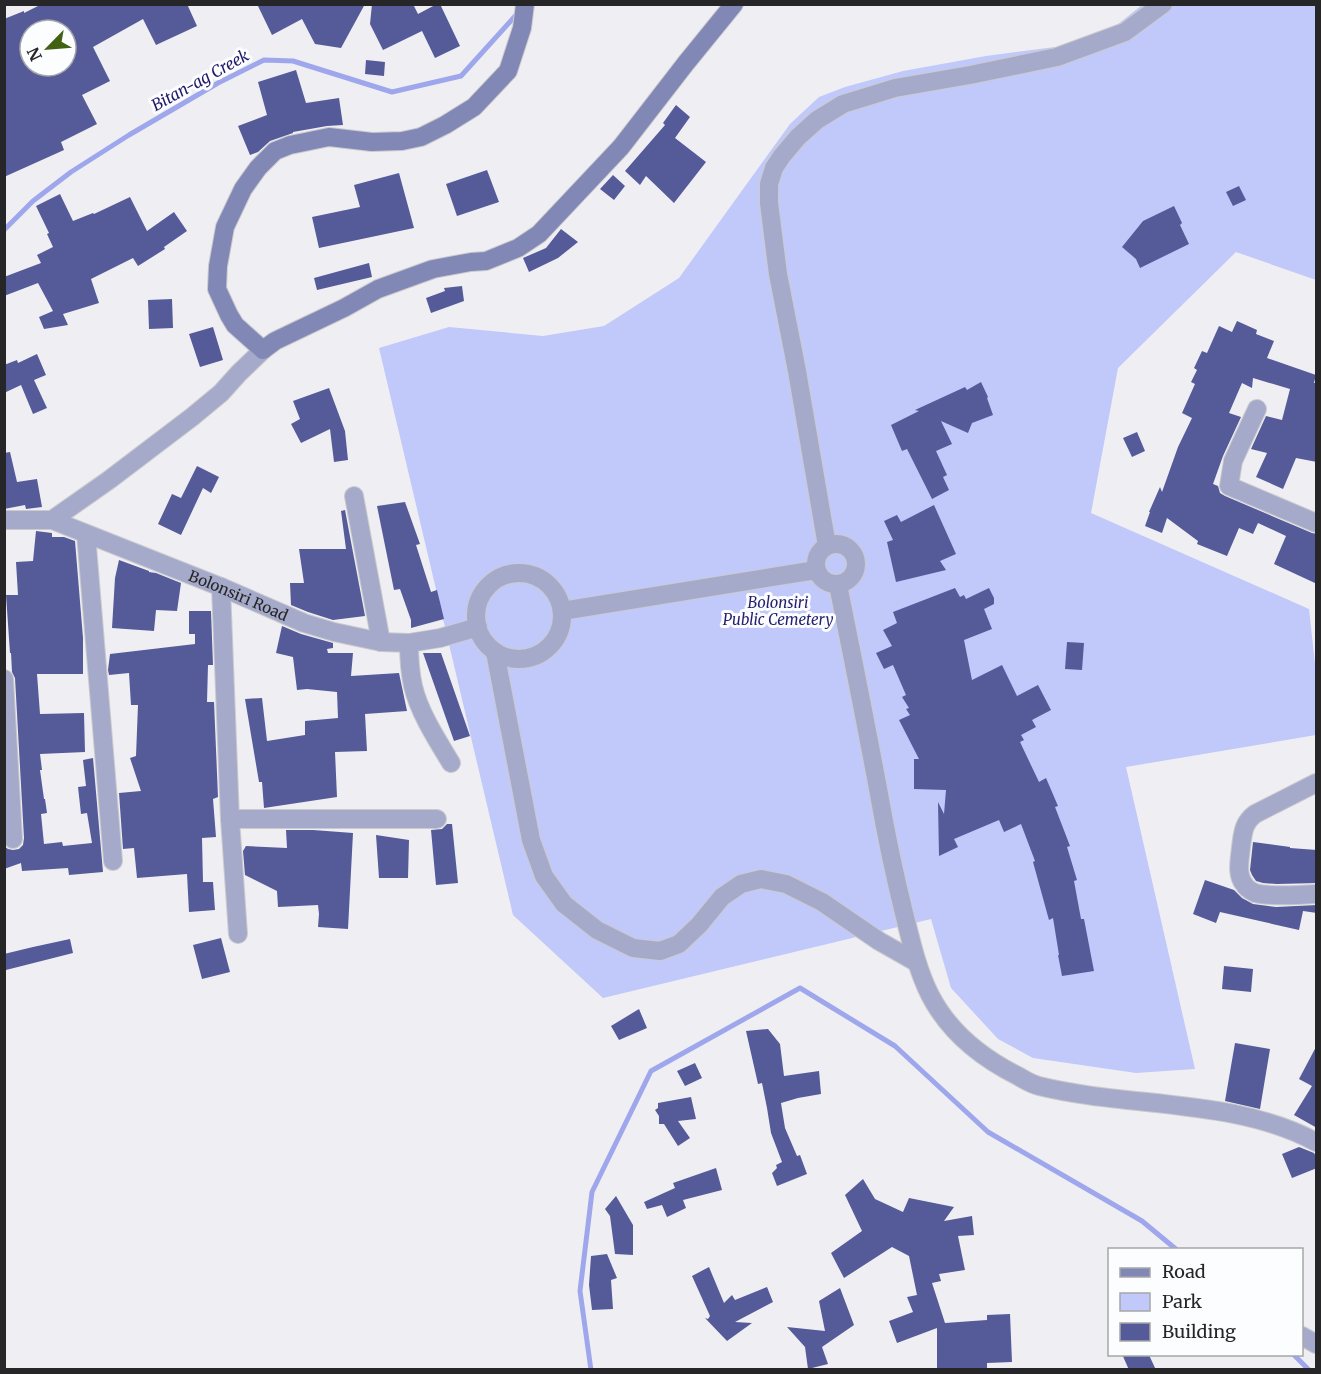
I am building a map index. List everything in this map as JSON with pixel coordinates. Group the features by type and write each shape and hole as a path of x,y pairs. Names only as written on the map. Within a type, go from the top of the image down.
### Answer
{"main road":[{"path":"525,8 522,28 508,71 474,107 445,125 422,137 402,141 372,142 329,137 300,142 275,151 258,168 243,189 225,227 218,266 217,289 235,325 263,350 275,341 378,289 433,269 486,261 518,248 539,234 621,147 734,4"}],"street":[{"path":"827,546 778,274 769,203 774,168 798,137 817,120 843,104 895,88 1057,57 1125,32 1163,4"},
{"path":"52,520 192,417 221,393 263,350"},
{"path":"1257,409 1233,461 1229,486 1317,524"},
{"path":"354,496 381,642"},
{"name":"Bolonsiri Road","path":"4,520 52,520 304,623 334,632 381,642 409,643 440,638 478,627"},
{"path":"86,534 113,861"},
{"path":"841,544 852,552 856,559 854,573 850,579 838,585 824,581 816,570 817,556 827,546 841,544"},
{"path":"562,611 816,570"},
{"path":"508,574 532,575 543,580 559,599 562,611 562,623 558,635 542,653 531,658 506,657 495,652 486,644 478,627 477,609 481,597 497,579 508,574"},
{"path":"838,585 890,858 916,962 931,996 949,1024 985,1057 1003,1069 1036,1085 1107,1098 1232,1113 1265,1121 1317,1142"},
{"path":"220,587 230,819 238,934"},
{"path":"409,643 413,687 450,764"},
{"path":"495,652 531,840 544,876 564,904 597,930 633,948 660,951 679,944 699,925 722,897 741,884 761,879 786,884 822,902 879,941 916,962"},
{"path":"4,679 13,839"},
{"path":"1317,783 1249,819 1243,830 1239,865 1243,883 1254,893 1317,894"},
{"path":"230,819 437,819"},
{"path":"1303,1337 1317,1344"}],"green space":[{"name":"Bolonsiri Public Cemetery","path":"1142,5 1316,5 1316,280 1236,252 1118,368 1091,513 1309,609 1316,673 1316,735 1126,767 1195,1069 1136,1073 1033,1058 998,1039 951,988 931,919 603,998 513,915 379,348 449,327 543,336 604,326 679,278 790,124 819,97 845,87 903,71 986,56 1063,46 1103,36"}],"building":[{"path":"42,4 187,4 197,26 156,45 143,19 93,47 110,81 82,95 97,124 61,142 64,150 4,177 4,19 24,11 24,13"},
{"path":"257,4 365,4 341,48 315,44 302,19 272,35"},
{"path":"372,4 413,4 418,14 440,4 460,46 435,58 422,31 383,50 370,24"},
{"path":"366,60 385,62 384,76 365,74"},
{"path":"296,70 306,103 339,98 343,125 293,132 270,141 258,152 250,155 238,126 267,115 258,82"},
{"path":"676,105 690,117 675,138 706,162 674,203 646,176 640,185 625,171 665,125 663,123"},
{"path":"487,170 499,202 457,216 446,184"},
{"path":"399,173 414,228 319,248 312,217 360,207 354,185"},
{"path":"613,175 625,186 614,200 600,189"},
{"path":"1239,186 1246,200 1233,206 1226,192"},
{"path":"60,194 73,221 130,197 147,231 174,212 187,231 164,247 165,249 138,266 133,258 91,279 99,303 63,314 68,325 44,329 39,317 53,311 38,283 4,296 4,277 41,263 37,255 53,247 36,206"},
{"path":"1174,206 1189,244 1140,268 1136,259 1122,247 1143,221"},
{"path":"561,229 578,242 558,258 529,272 523,258 546,248"},
{"path":"369,263 372,277 317,290 314,278"},
{"path":"462,286 464,301 431,313 426,298 445,291 444,288"},
{"path":"172,299 173,328 149,329 148,300"},
{"path":"1237,321 1257,330 1256,334 1274,341 1267,358 1316,375 1314,383 1317,383 1317,462 1296,458 1283,489 1256,477 1267,453 1251,449 1266,416 1282,420 1290,389 1253,378 1252,388 1242,383 1229,413 1241,417 1213,484 1218,486 1220,493 1225,496 1317,534 1317,584 1274,564 1286,536 1258,523 1253,534 1239,528 1227,556 1197,544 1198,541 1167,518 1162,533 1145,526 1160,487 1162,492 1178,447 1192,418 1182,413 1195,384 1191,382 1197,370 1194,368 1202,351 1207,353 1219,326 1232,332"},
{"path":"213,327 223,360 200,367 189,334"},
{"path":"37,354 46,375 34,380 47,408 33,414 21,385 4,393 4,365 17,360 18,363"},
{"path":"981,382 993,415 972,423 968,433 941,421 952,444 936,451 947,475 943,477 949,490 932,499 907,449 902,451 891,425 919,411 915,410 965,387 967,390"},
{"path":"329,388 345,431 348,460 334,462 330,429 301,443 291,424 300,419 293,401"},
{"path":"1137,432 1145,451 1132,457 1123,438"},
{"path":"10,452 17,482 37,479 42,507 26,509 25,505 4,509 4,453"},
{"path":"197,466 219,477 211,493 203,488 181,535 158,524 172,494 181,498"},
{"path":"405,502 420,544 416,545 431,592 437,590 444,619 411,628 411,620 400,589 394,590 377,506"},
{"path":"934,505 956,554 940,561 946,570 896,582 887,542 893,540 884,521 897,515 901,522"},
{"path":"345,510 365,616 333,620 291,605 290,583 304,583 299,549 346,549 341,511"},
{"path":"36,531 52,533 52,537 64,537 75,541 83,638 83,674 37,674 40,714 84,713 85,752 40,754 42,770 40,770 47,813 41,814 44,844 62,842 63,846 92,843 87,813 81,814 78,787 86,786 83,760 93,758 103,872 69,875 68,868 22,871 21,863 4,869 4,846 13,850 19,849 23,845 24,838 15,678 12,672 6,595 18,595 16,562 33,561"},
{"path":"119,560 181,583 177,611 156,610 154,631 112,628 115,578"},
{"path":"955,588 960,597 964,595 966,599 989,588 994,598 994,604 984,609 992,629 964,640 972,680 1002,665 1017,696 1038,685 1051,710 1032,720 1036,727 1021,735 1024,740 1020,742 1039,782 1046,778 1058,806 1055,807 1070,846 1067,847 1077,880 1074,881 1081,919 1084,919 1094,971 1062,976 1053,918 1049,920 1033,862 1035,861 1021,824 1004,832 999,820 954,839 958,847 939,856 938,802 944,814 946,790 914,789 914,759 919,759 899,720 910,715 906,709 909,708 902,697 906,695 893,665 884,669 876,653 892,646 883,630 897,623 893,612"},
{"path":"189,611 211,611 213,665 208,665 207,702 214,702 218,797 213,799 216,837 202,838 203,882 213,882 215,910 189,912 187,874 137,878 134,848 123,849 119,793 141,791 130,758 136,756 138,705 131,705 129,673 109,675 108,670 110,654 195,644 195,634 189,634"},
{"path":"282,626 333,643 333,648 327,649 328,653 353,653 351,676 399,673 407,711 365,714 367,751 335,752 337,797 264,808 262,782 259,782 245,699 262,698 267,741 305,735 305,721 338,718 337,692 297,690 293,657 276,653"},
{"path":"1067,642 1084,643 1082,670 1065,669"},
{"path":"423,653 441,653 470,736 454,741"},
{"path":"447,824 452,824 458,883 436,885 431,830 442,829"},
{"path":"286,830 353,833 348,929 318,927 318,905 278,907 277,891 245,875 243,851 246,846 287,848"},
{"path":"376,835 409,840 408,878 379,878"},
{"path":"1253,842 1317,850 1317,883 1277,884 1256,881 1250,870"},
{"path":"1205,880 1234,890 1253,904 1276,907 1317,905 1317,913 1303,911 1299,930 1220,912 1216,923 1193,914"},
{"path":"221,938 230,972 202,979 193,945"},
{"path":"70,939 73,953 6,970 4,954"},
{"path":"1224,966 1253,969 1251,992 1222,989"},
{"path":"639,1009 647,1028 619,1040 611,1026"},
{"path":"768,1029 780,1044 784,1076 819,1071 821,1094 781,1103 785,1128 797,1156 800,1155 807,1174 777,1186 772,1173 777,1168 776,1165 782,1162 771,1133 762,1083 758,1084 746,1031"},
{"path":"1235,1043 1270,1049 1260,1109 1225,1101"},
{"path":"1317,1045 1317,1128 1294,1115 1312,1086 1299,1079"},
{"path":"695,1063 702,1078 685,1086 677,1071"},
{"path":"691,1097 696,1119 678,1121 690,1138 678,1146 664,1124 659,1124 659,1116 655,1110 658,1108 658,1103"},
{"path":"1299,1147 1314,1153 1317,1158 1317,1168 1292,1178 1282,1154"},
{"path":"716,1168 722,1190 683,1200 686,1208 667,1217 662,1205 647,1209 644,1202 675,1188 673,1183"},
{"path":"863,1179 875,1199 903,1212 909,1198 954,1207 944,1221 972,1216 974,1235 958,1236 965,1270 939,1274 941,1281 932,1283 945,1323 987,1320 987,1315 1010,1314 1012,1362 987,1363 987,1370 937,1370 937,1328 897,1343 889,1321 913,1312 907,1297 917,1295 909,1256 892,1247 844,1278 831,1253 862,1231 845,1195"},
{"path":"616,1196 633,1225 633,1255 615,1254 610,1216 605,1209"},
{"path":"607,1254 617,1278 611,1280 613,1309 592,1310 589,1285 591,1256"},
{"path":"709,1267 724,1303 732,1295 735,1300 767,1287 773,1302 735,1322 752,1323 727,1341 705,1318 708,1319 710,1316 692,1276"},
{"path":"840,1288 854,1325 822,1347 828,1364 808,1369 805,1347 787,1327 825,1331 819,1301"},
{"path":"1123,1356 1149,1356 1156,1370 1129,1370"}],"waterway":[{"name":"Bitan-ag Creek","path":"4,230 33,201 71,172 218,83 264,60 293,61 392,92 461,76 517,14"},
{"path":"591,1370 580,1291 592,1192 651,1071 800,988 895,1046 988,1132 1142,1221 1175,1248"},
{"path":"1295,1356 1309,1370"}]}
